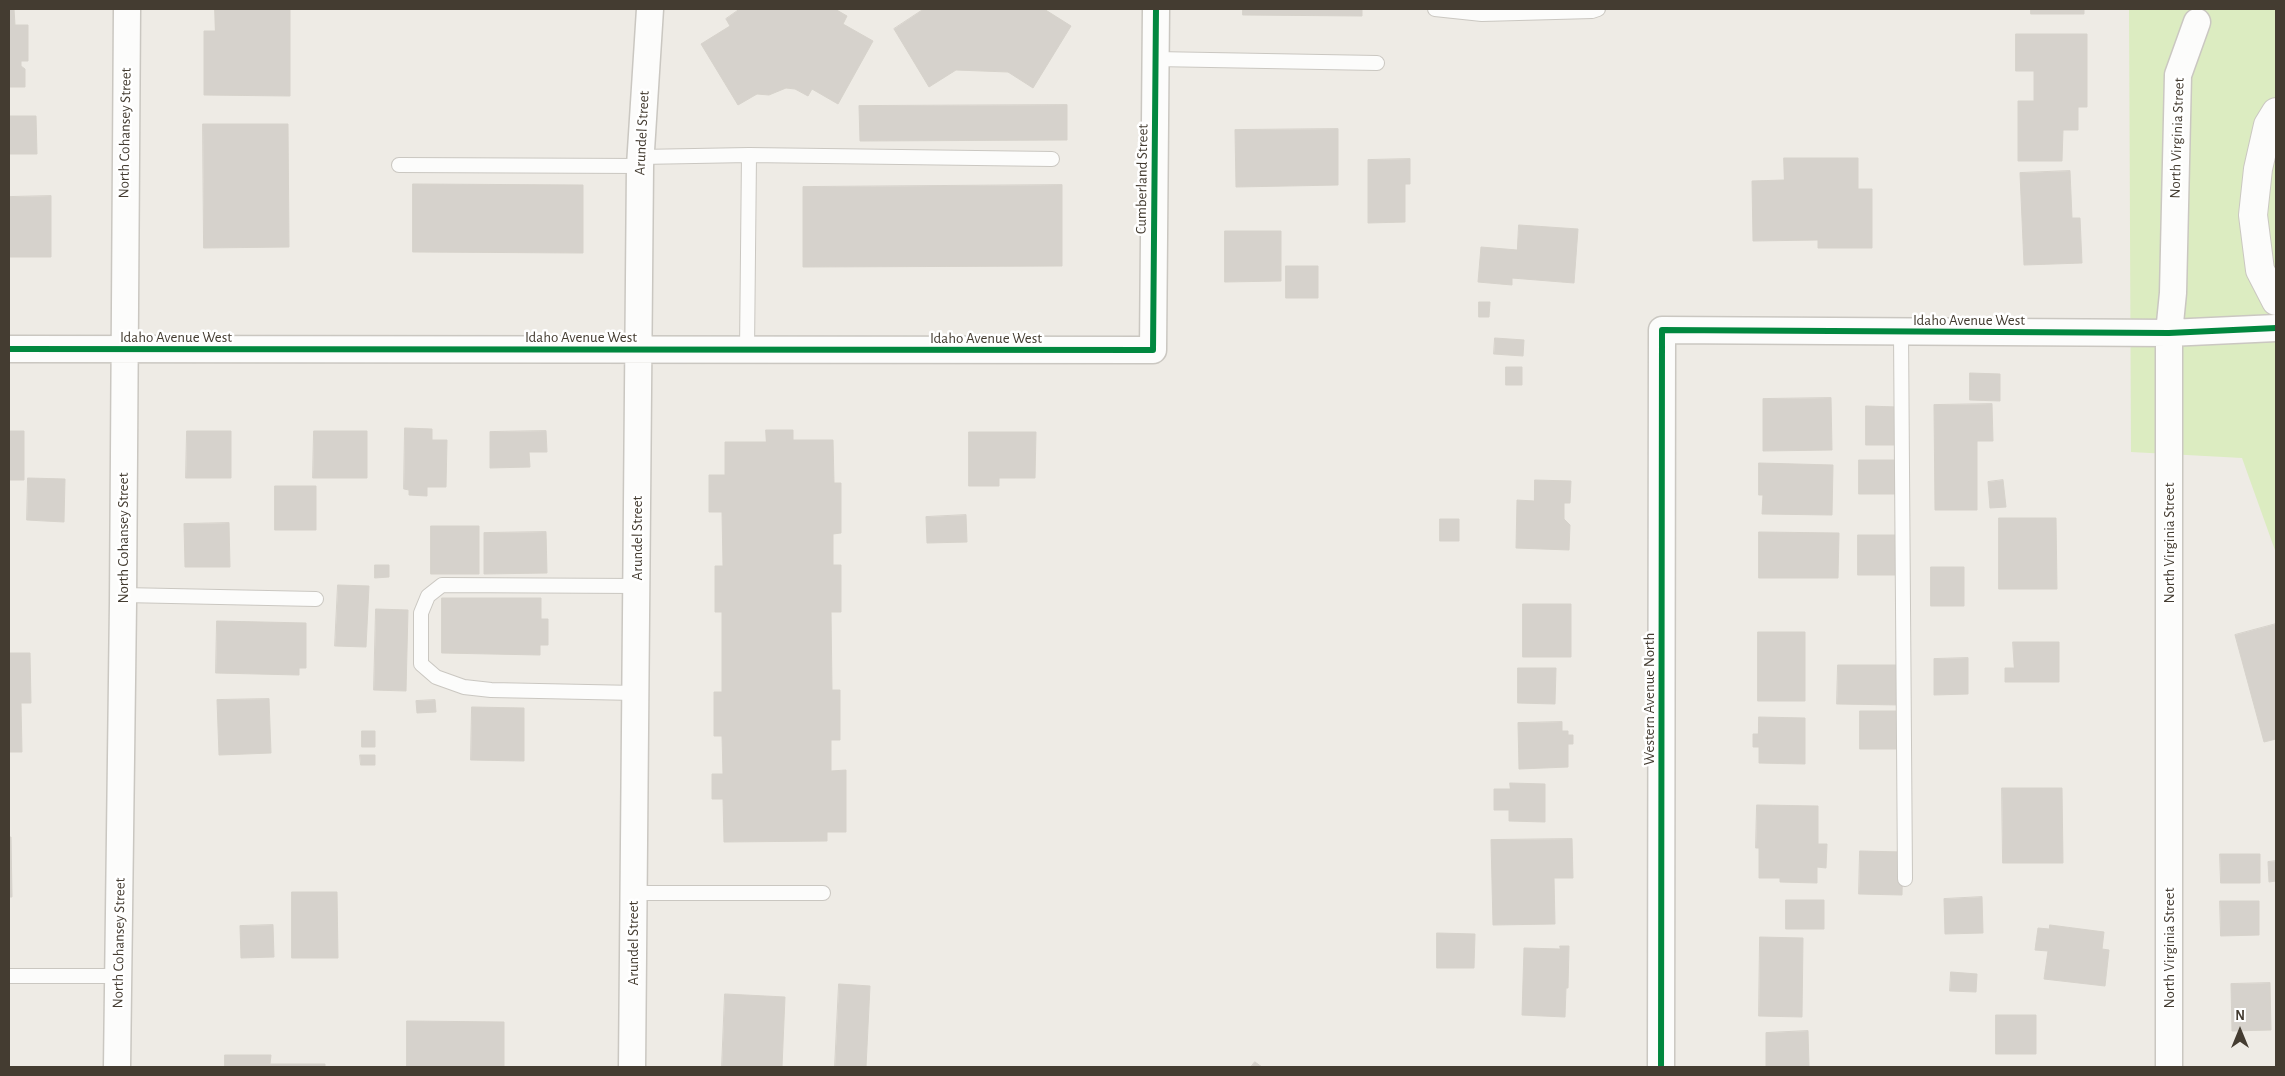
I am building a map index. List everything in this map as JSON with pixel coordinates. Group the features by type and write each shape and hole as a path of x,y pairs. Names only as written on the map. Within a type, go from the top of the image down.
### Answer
{"street":[{"name":"North Cohansey Street","path":"116,1067 124,595 127,9"},
{"name":"Arundel Street","path":"632,1067 640,162 650,9"},
{"name":"Cumberland Street","path":"1153,350 1156,9"},
{"name":"North Virginia Street","path":"2169,1067 2169,333 2173,292 2178,75 2196,22"},
{"path":"2276,112 2268,125 2258,169 2253,215 2260,270 2276,302"},
{"name":"Idaho Avenue West","path":"1662,330 1901,333 2169,333 2276,328"},
{"name":"Western Avenue North","path":"1661,1067 1662,330"},
{"name":"Idaho Avenue West","path":"9,349 1153,350"}],"lane":[{"path":"1435,9 1482,14 1592,11 1598,9"},
{"path":"1156,59 1377,63"},
{"path":"747,350 749,155"},
{"path":"400,165 640,162 749,155 1052,159"},
{"path":"1901,333 1906,879"},
{"path":"636,586 442,585 428,596 421,613 421,664 436,677 464,687 491,690 636,693"},
{"path":"124,595 316,599"},
{"path":"634,893 823,893"},
{"path":"9,976 118,976"}],"green space":[{"path":"2129,9 2276,9 2276,553 2242,458 2131,452"}],"building":[{"path":"9,9 14,9 15,25 28,25 28,61 21,61 21,66 25,69 25,87 9,87"},
{"path":"215,9 290,9 290,96 204,95 204,31 215,31"},
{"path":"740,9 835,9 847,16 843,24 873,41 838,104 812,89 808,96 795,89 786,88 769,95 757,94 738,105 701,44 730,26 726,19"},
{"path":"924,9 1044,9 1071,26 1033,88 1008,72 956,70 929,87 894,29"},
{"path":"1243,9 1362,9 1362,16 1243,15"},
{"path":"2031,9 2084,9 2084,14 2031,14"},
{"path":"2016,34 2087,34 2087,107 2078,107 2078,130 2063,130 2062,161 2018,161 2018,101 2034,101 2034,71 2016,71"},
{"path":"1067,105 1067,140 860,141 859,106"},
{"path":"9,116 36,116 37,154 9,154"},
{"path":"203,124 288,124 289,247 204,248"},
{"path":"1338,129 1338,185 1236,187 1235,130"},
{"path":"1784,158 1858,158 1858,189 1872,189 1872,248 1818,248 1818,240 1753,241 1752,181 1784,180"},
{"path":"1410,159 1410,184 1405,184 1405,222 1368,223 1368,160"},
{"path":"2070,171 2072,218 2080,218 2082,263 2024,265 2020,173"},
{"path":"413,184 583,185 583,253 413,252"},
{"path":"1062,185 1062,266 803,267 803,187"},
{"path":"51,196 51,257 9,257 9,197"},
{"path":"1519,225 1578,229 1574,283 1512,278 1512,285 1478,282 1481,247 1517,250"},
{"path":"1225,231 1281,231 1281,281 1225,282"},
{"path":"1286,266 1318,266 1318,298 1286,298"},
{"path":"1479,302 1490,302 1489,317 1479,317"},
{"path":"1495,338 1524,340 1523,356 1494,354"},
{"path":"1506,367 1522,367 1522,385 1506,385"},
{"path":"1970,373 2000,374 2000,401 1970,400"},
{"path":"1831,398 1832,450 1763,451 1763,399"},
{"path":"1992,404 1993,441 1977,441 1977,510 1935,510 1934,405"},
{"path":"1866,406 1898,407 1898,445 1866,445"},
{"path":"405,428 432,429 432,440 447,440 446,487 427,487 427,496 409,495 409,490 404,489"},
{"path":"766,430 793,430 793,440 833,440 834,483 841,483 841,533 833,534 833,565 841,565 841,612 831,612 832,690 840,690 840,740 831,740 831,771 846,770 846,832 827,832 827,841 724,842 723,799 712,799 712,774 723,774 722,736 714,736 714,692 722,692 722,612 715,612 715,566 723,566 722,512 709,512 709,475 725,475 725,442 766,442"},
{"path":"9,431 24,431 24,480 9,480"},
{"path":"187,431 231,431 231,478 186,478"},
{"path":"314,431 367,431 367,478 313,478"},
{"path":"546,431 547,452 529,452 530,467 490,468 490,432"},
{"path":"969,432 1036,432 1035,478 999,478 999,486 969,486"},
{"path":"1859,460 1896,460 1896,494 1859,494"},
{"path":"1759,463 1833,465 1832,515 1762,514 1763,495 1759,495"},
{"path":"28,478 65,479 64,522 27,520"},
{"path":"1535,480 1571,481 1570,503 1564,503 1564,519 1570,525 1569,550 1516,548 1517,500 1534,501"},
{"path":"2003,480 2006,507 1990,508 1988,482"},
{"path":"275,486 316,486 316,530 275,530"},
{"path":"966,515 967,542 927,543 926,517"},
{"path":"1999,518 2056,518 2057,589 1999,589"},
{"path":"1440,519 1459,519 1459,541 1440,541"},
{"path":"229,523 230,567 185,567 184,524"},
{"path":"431,526 479,526 479,574 431,574"},
{"path":"546,532 547,573 484,574 484,533"},
{"path":"1759,532 1839,533 1838,578 1759,578"},
{"path":"1858,535 1899,535 1899,575 1858,575"},
{"path":"375,565 389,565 389,577 375,578"},
{"path":"1931,567 1964,567 1964,606 1931,606"},
{"path":"338,585 369,586 366,647 335,646"},
{"path":"442,598 541,598 541,619 548,619 548,645 540,645 540,655 442,653"},
{"path":"1523,604 1571,604 1571,657 1523,657"},
{"path":"376,609 408,610 406,691 374,690"},
{"path":"217,621 306,623 306,668 299,668 299,675 216,673"},
{"path":"2276,624 2276,739 2264,742 2235,635"},
{"path":"1758,632 1805,632 1805,701 1758,701"},
{"path":"2013,642 2059,642 2059,682 2005,682 2005,668 2014,668"},
{"path":"9,653 30,653 31,703 21,703 22,752 9,752"},
{"path":"1968,658 1968,694 1934,695 1934,659"},
{"path":"1838,665 1901,665 1901,705 1837,704"},
{"path":"1518,668 1556,668 1555,704 1518,703"},
{"path":"269,699 271,753 219,755 217,700"},
{"path":"435,700 436,712 417,713 416,701"},
{"path":"472,707 524,708 524,761 471,760"},
{"path":"1860,711 1903,711 1903,749 1860,749"},
{"path":"1759,717 1805,718 1805,764 1759,763 1759,747 1753,747 1753,734 1758,734"},
{"path":"1562,722 1562,731 1568,731 1568,735 1573,735 1573,744 1568,744 1568,767 1519,769 1518,723"},
{"path":"362,731 375,731 375,747 362,747"},
{"path":"360,755 375,755 375,765 361,765"},
{"path":"1510,783 1545,784 1545,822 1509,821 1509,810 1494,810 1494,789 1510,789"},
{"path":"2002,788 2062,788 2063,863 2003,863"},
{"path":"1757,805 1818,806 1818,844 1827,844 1826,868 1817,867 1817,883 1780,882 1780,878 1759,878 1759,848 1756,848"},
{"path":"9,837 11,837 12,897 9,897"},
{"path":"1572,839 1573,878 1554,878 1555,924 1493,925 1491,840"},
{"path":"1860,851 1903,852 1902,895 1859,894"},
{"path":"2220,854 2260,854 2260,883 2221,883"},
{"path":"2276,861 2276,881 2269,882 2268,862"},
{"path":"292,892 337,892 338,958 292,958"},
{"path":"1982,897 1983,933 1945,934 1944,899"},
{"path":"1786,900 1824,900 1824,929 1786,929"},
{"path":"2220,901 2259,901 2259,935 2221,936"},
{"path":"273,925 274,957 241,958 240,926"},
{"path":"2050,925 2104,932 2102,949 2109,950 2105,986 2044,979 2048,951 2035,950 2038,928 2049,929"},
{"path":"1437,933 1475,934 1474,968 1437,968"},
{"path":"1760,937 1803,938 1802,1017 1759,1016"},
{"path":"1560,946 1569,946 1565,1017 1522,1015 1524,948 1560,949"},
{"path":"1951,972 1977,974 1976,992 1950,991"},
{"path":"2270,983 2271,1030 2232,1031 2231,984"},
{"path":"839,984 870,986 866,1067 835,1067"},
{"path":"725,994 785,997 782,1067 722,1067"},
{"path":"1996,1015 2036,1015 2036,1054 1996,1054"},
{"path":"407,1021 504,1022 504,1067 407,1067"},
{"path":"1808,1031 1809,1067 1766,1067 1766,1033"},
{"path":"225,1055 271,1055 270,1064 325,1064 325,1067 225,1067"},
{"path":"1255,1062 1262,1067 1251,1067"}],"cycle path":[{"path":"9,349 1153,350 1156,9"},
{"path":"1661,1067 1662,330 2169,333 2276,328"}]}
